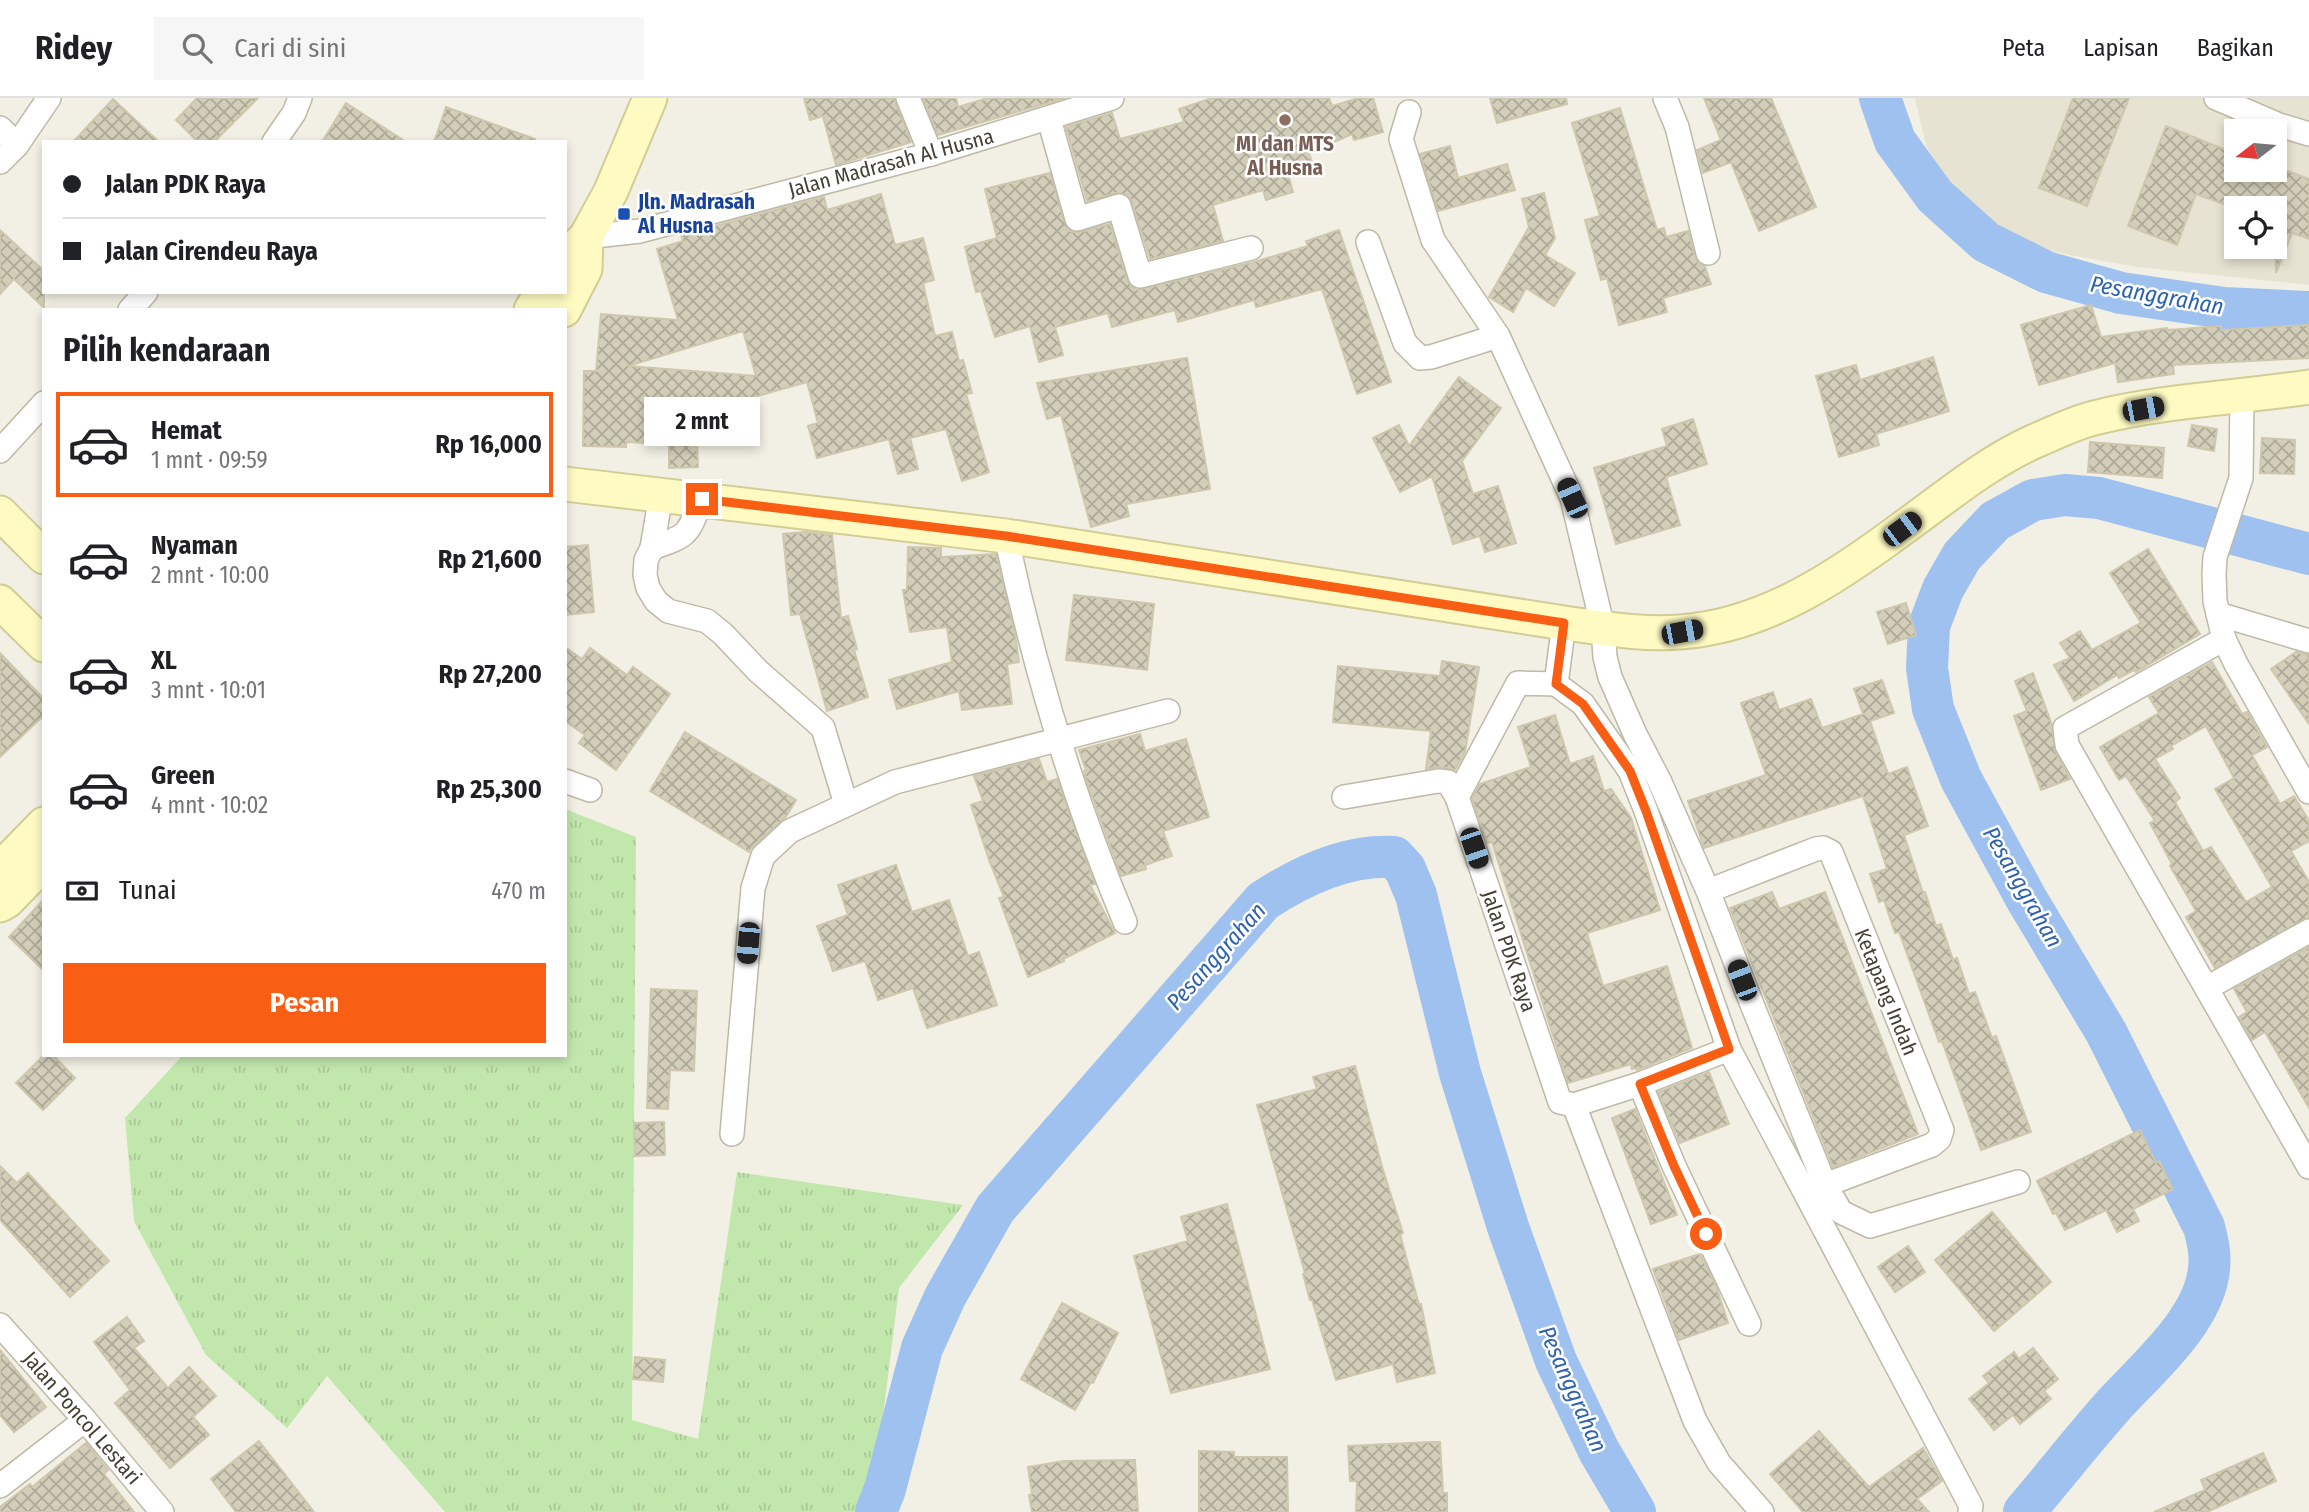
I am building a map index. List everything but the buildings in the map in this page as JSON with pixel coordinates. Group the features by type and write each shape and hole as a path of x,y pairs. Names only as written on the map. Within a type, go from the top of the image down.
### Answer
{"main road":[{"path":"565,308 584,269 575,247 611,191 650,98"},
{"path":"567,484 1006,536 1564,623 1638,632 1682,632 1733,622 1790,602 1848,566 1975,473 2033,442 2093,419 2167,404 2309,387"},
{"path":"0,513 42,555"},
{"path":"0,602 42,643"},
{"path":"0,869 42,826"},
{"path":"0,905 42,865"}],"street":[{"path":"0,162 17,145 49,98"},
{"path":"275,140 294,113 300,98"},
{"path":"908,98 931,154"},
{"name":"Jalan Madrasah Al Husna","path":"575,247 931,154 1112,98"},
{"path":"1665,98 1677,127 1708,253"},
{"path":"2216,98 2279,125 2309,134"},
{"path":"1409,112 1401,139 1433,240 1498,336 1572,498 1603,628 1605,657 1610,677 1635,734 1660,780 1709,891 1825,1185 1842,1212 1870,1226 2018,1182"},
{"path":"1049,119 1077,219 1119,206 1140,276 1251,248"},
{"path":"0,128 17,145"},
{"path":"1368,242 1405,342 1420,358 1498,336"},
{"path":"132,308 144,294"},
{"path":"2242,397 2241,478 2215,557 2218,614 2224,639 2309,792"},
{"path":"0,451 42,405"},
{"path":"660,495 652,548 646,560 648,588 656,601 668,611 707,621 758,671 823,727 846,804"},
{"path":"652,548 688,533 702,499"},
{"path":"1006,536 1018,595 1060,740 1101,866 1125,922"},
{"path":"2218,614 2309,641"},
{"path":"1556,684 1564,623"},
{"path":"2224,639 2065,728 2064,737 2309,1167"},
{"path":"1457,797 1518,683 1556,684 1583,704 1630,771 1729,1049 1965,1494 1971,1507 1970,1512"},
{"path":"732,1134 753,888 763,856 790,831 895,782 1168,711"},
{"path":"1344,797 1438,781 1448,782 1457,797"},
{"path":"567,782 590,790"},
{"name":"Jalan PDK Raya","path":"1457,797 1560,1102 1574,1105"},
{"name":"Ketapang Indah","path":"1709,891 1816,849 1823,848 1830,852 1942,1130 1939,1139 1932,1145 1825,1185"},
{"path":"2207,988 2309,931"},
{"path":"1729,1049 1640,1084 1574,1105 1695,1421 1719,1463 1762,1512"},
{"path":"1640,1084 1674,1166 1749,1324"},
{"name":"Jalan Poncol Lestari","path":"0,1325 162,1512"},
{"path":"0,1486 85,1420"}],"shaded area":[{"path":"1915,98 2309,98 2309,285 2137,267 2013,242 1973,211 1946,182 1926,145"}],"green space":[{"path":"567,810 636,837 632,1420 698,1439 737,1172 963,1205 899,1288 871,1512 445,1512 327,1376 287,1428 206,1355 134,1221 125,1118 181,1057 567,1057"}],"waterway":[{"name":"Pesanggrahan","path":"1880,98 1895,141 1935,196 1986,242 2046,272 2121,293 2224,308 2309,312"},
{"name":"Pesanggrahan","path":"2024,1512 2184,1327 2205,1289 2209,1269 2208,1243 2204,1227 2106,1032 2027,900 1961,779 1933,709 1927,668 1929,626 1943,589 1962,556 1995,521 2033,500 2065,495 2099,498 2309,554"},
{"name":"Pesanggrahan","path":"876,1512 885,1489 922,1348 945,1297 995,1209 1263,901 1325,868 1376,857 1394,857 1405,869 1416,895 1460,1073 1508,1227 1556,1361 1599,1451 1635,1512"}],"place":[{"name":"MI dan MTS Al Husna","path":"1285,120"},
{"name":"Jln. Madrasah Al Husna","path":"624,214"}],"route":[{"path":"702,499 1006,536 1564,623 1556,684 1583,704 1630,771 1729,1049 1640,1084 1706,1234"}]}
